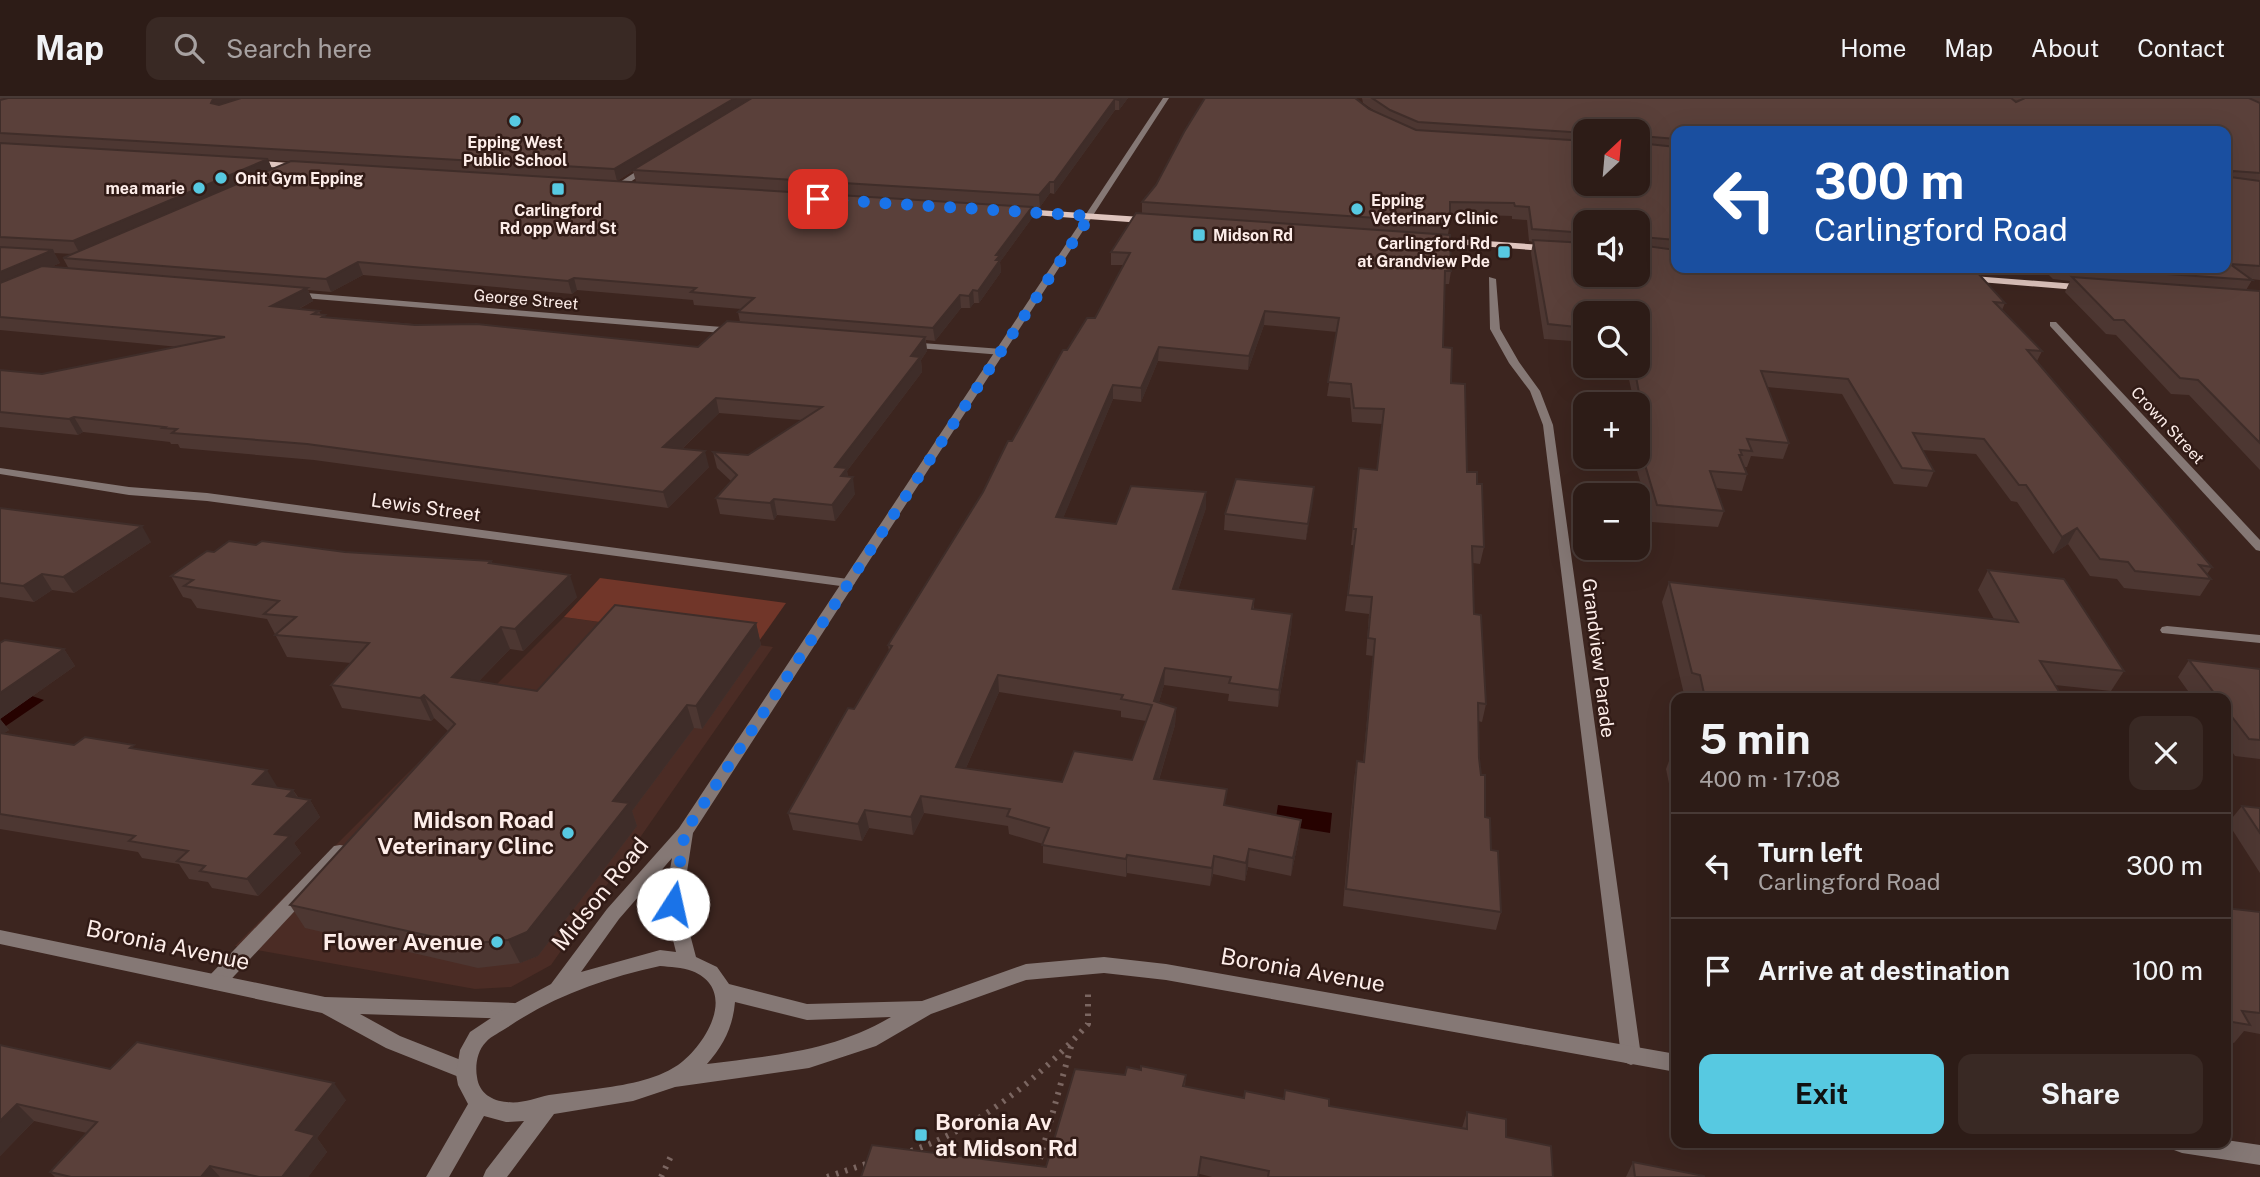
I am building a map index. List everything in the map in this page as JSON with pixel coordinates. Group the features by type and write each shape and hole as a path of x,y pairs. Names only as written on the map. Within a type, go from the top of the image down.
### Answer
{"main road":[{"path":"241,163 309,167"},
{"path":"604,185 642,188"},
{"path":"994,210 1170,222"},
{"path":"1423,240 1573,250"},
{"path":"1946,277 2097,288"}],"street":[{"name":"Midson Road","path":"557,991 613,914 685,832 1166,98"},
{"path":"618,186 660,160"},
{"path":"271,177 295,166"},
{"name":"Grandview Parade","path":"1492,279 1496,329 1514,363 1535,391 1548,425 1631,1056"},
{"name":"George Street","path":"283,294 752,332"},
{"name":"Crown Street","path":"2053,324 2260,547"},
{"path":"902,344 1002,352"},
{"name":"Lewis Street","path":"0,471 129,491 207,497 848,583"},
{"path":"2167,630 2260,639"},
{"name":"Midson Road","path":"685,832 673,904 688,962"},
{"path":"216,982 348,842"},
{"name":"Boronia Avenue","path":"0,937 325,1005 514,1011"},
{"path":"660,958 688,962 710,973 721,990 726,1013 720,1034 698,1060 675,1078 648,1090 506,1112 480,1104 465,1083 464,1070 477,1037 514,1011 557,991 634,963 660,958"},
{"name":"Boronia Avenue","path":"675,1078 808,1059 869,1040 924,1008 1026,972 1104,965 1166,972 1671,1062"},
{"name":"Boronia Avenue","path":"721,990 807,1012 924,1008"},
{"name":"Boronia Avenue","path":"325,1005 393,1042 464,1070"},
{"path":"437,1177 480,1104"},
{"path":"494,1177 549,1105"},
{"path":"2214,1148 2260,1155"}],"path":[{"path":"906,1152 927,1147 961,1129 1073,1041 1088,1024 1087,967"},
{"path":"1035,1177 1073,1041"},
{"path":"661,1177 672,1154"},
{"path":"827,1177 874,1162"}],"shaded area":[{"path":"600,578 786,603 757,644 564,617"},
{"path":"564,617 773,647 551,965 511,987 475,989 235,946"},
{"path":"32,696 44,700 0,730 0,714"},
{"path":"1278,805 1332,813 1330,833 1275,824"}],"building":[{"name":"Epping West Public School","path":"216,98 211,103 219,105 241,98 735,98 614,169 0,133 0,100"},
{"path":"752,98 1120,98 1115,99 1054,182 1050,182 1039,195 633,170"},
{"path":"1205,98 1355,98 1369,109 1416,130 1573,140 1573,196 1650,196 1650,144 1671,146 1671,240 1650,238 1650,210 1573,210 1573,232 1532,229 1529,207 1515,206 1514,203 1450,202 1450,223 1142,202 1156,185"},
{"path":"1372,98 2011,98 2016,102 2025,98 2249,98 2260,103 2260,173 2233,171 2231,175 2231,126 1671,126 1671,139 1650,137 1650,119 1573,119 1573,132 1418,122 1390,110"},
{"path":"0,143 268,159 73,241 0,237"},
{"path":"291,161 1032,207 996,255 1000,255 996,260 1000,260 978,291 973,290 969,296 960,295 933,328 738,312 754,298 691,292 696,288 574,278 568,281 358,262 326,279 63,258"},
{"path":"2231,177 2260,181 2260,266 2231,264"},
{"path":"1136,213 1450,235 1451,271 1445,271 1443,347 1452,348 1451,383 1465,384 1467,472 1477,472 1477,484 1482,484 1484,547 1472,546 1474,614 1481,615 1486,704 1478,703 1479,758 1481,775 1485,775 1485,817 1490,818 1491,850 1498,851 1501,912 1346,889 1357,761 1364,762 1375,639 1368,638 1372,597 1348,595 1356,529 1353,529 1359,468 1377,470 1384,409 1354,408 1351,384 1328,382 1339,318 1265,311 1249,356 1159,347 1141,388 1113,385 1056,517 1116,524 1131,486 1206,492 1173,589 1254,599 1252,609 1292,614 1279,690 1229,683 1231,677 1165,668 1154,701 1176,708 1154,779 1227,789 1224,805 1301,820 1293,858 1249,849 1246,863 1214,856 1212,868 1127,855 1126,859 1042,845 1049,828 1007,816 1010,809 921,796 911,817 865,810 858,824 788,813 848,708 854,709 892,646 888,645 983,492 1008,441 1012,441 1063,350 1067,350 1087,318 1095,318 1130,253 1111,252","holes":["998,675 1123,695 1121,699 1152,705 1132,760 1074,751 1062,782 956,767"]},
{"path":"1533,240 1573,242 1573,287 1650,287 1650,246 1671,249 1671,273 1978,273 2005,303 1994,302 2042,351 2027,350 2212,567 2199,565 2211,579 2135,571 2128,562 2100,559 2077,528 2062,537 2026,485 2019,485 1984,439 1913,433 1934,471 1902,468 1848,379 1761,371 1789,443 1747,439 1752,451 1740,450 1742,455 1739,455 1747,474 1710,471 1724,511 1657,505 1646,469 1650,469 1650,392 1639,392 1636,378 1650,378 1650,301 1573,301 1573,327 1548,324"},
{"path":"0,247 53,250 0,272"},
{"path":"2231,265 2252,280 2153,273 2231,273"},
{"path":"42,266 307,288 271,306 319,311 313,314 325,315 322,317 415,325 477,324 698,347 727,321 925,337 911,356 920,357 835,467 847,468 841,476 853,477 832,505 774,499 770,503 716,498 737,475 713,452 748,455 822,407 716,398 663,447 705,451 663,492 307,444 172,433 177,429 0,412 0,370 42,374 225,337 0,317 0,283"},
{"path":"2072,277 2260,291 2260,443 2198,380 2180,378 2124,320 2114,320"},
{"path":"1236,479 1314,487 1308,524 1225,514"},
{"path":"0,508 142,526 63,577 42,574 23,586 0,583"},
{"path":"229,541 256,545 262,541 345,552 491,561 489,563 570,575 515,629 501,627 452,677 537,691 615,605 756,623 696,706 687,705 613,801 629,803 527,932 508,940 466,944 290,905 455,724 424,695 420,698 331,685 369,643 275,635 296,617 264,614 279,601 184,586 193,580 171,576 207,551 214,552"},
{"path":"1988,570 2064,579 2124,671 2040,661 2060,693 1704,693 1700,675 1692,673 1669,582 2018,622"},
{"path":"5,640 64,649 0,693 0,643"},
{"path":"2189,660 2260,669 2260,740 2249,739 2231,716 2231,693 2214,693"},
{"path":"0,733 74,745 85,737 134,745 130,748 267,770 253,784 293,790 287,796 310,800 275,834 290,836 247,879 200,871 205,866 177,861 188,851 129,841 135,836 0,814"},
{"path":"2242,806 2260,808 2260,833"},
{"path":"2231,909 2260,912 2260,1013 2242,1011 2250,1025 2231,1022"},
{"path":"137,1042 334,1083 296,1130 315,1135 282,1177 259,1177 210,1166 201,1177 71,1177 50,1172 97,1122 17,1104 0,1121 0,1045 110,1069"},
{"path":"1141,1066 1186,1075 1183,1086 1244,1098 1245,1091 1284,1099 1285,1090 1329,1099 1329,1106 1467,1129 1467,1112 1506,1119 1506,1137 1551,1146 1553,1177 1268,1177 1269,1171 1201,1157 1198,1177 861,1177 872,1145 1046,1167 1075,1069 1125,1075 1127,1067 1141,1070"},
{"path":"1633,1162 1704,1176 1704,1177 1635,1177"}],"place":[{"name":"Epping West Public School","path":"515,121"},
{"name":"Onit Gym Epping","path":"221,178"},
{"name":"mea marie","path":"199,188"},
{"name":"Carlingford Rd opp Ward St","path":"558,189"},
{"name":"Epping Veterinary Clinic","path":"1357,209"},
{"name":"Midson Rd","path":"1199,235"},
{"name":"Carlingford Rd at Grandview Pde","path":"1504,252"},
{"name":"Midson Road Veterinary Clinc","path":"568,833"},
{"name":"Flower Avenue","path":"497,942"},
{"name":"Boronia Av at Midson Rd","path":"921,1135"}],"route":[{"path":"673,904 685,832 1090,216 818,199"}]}
